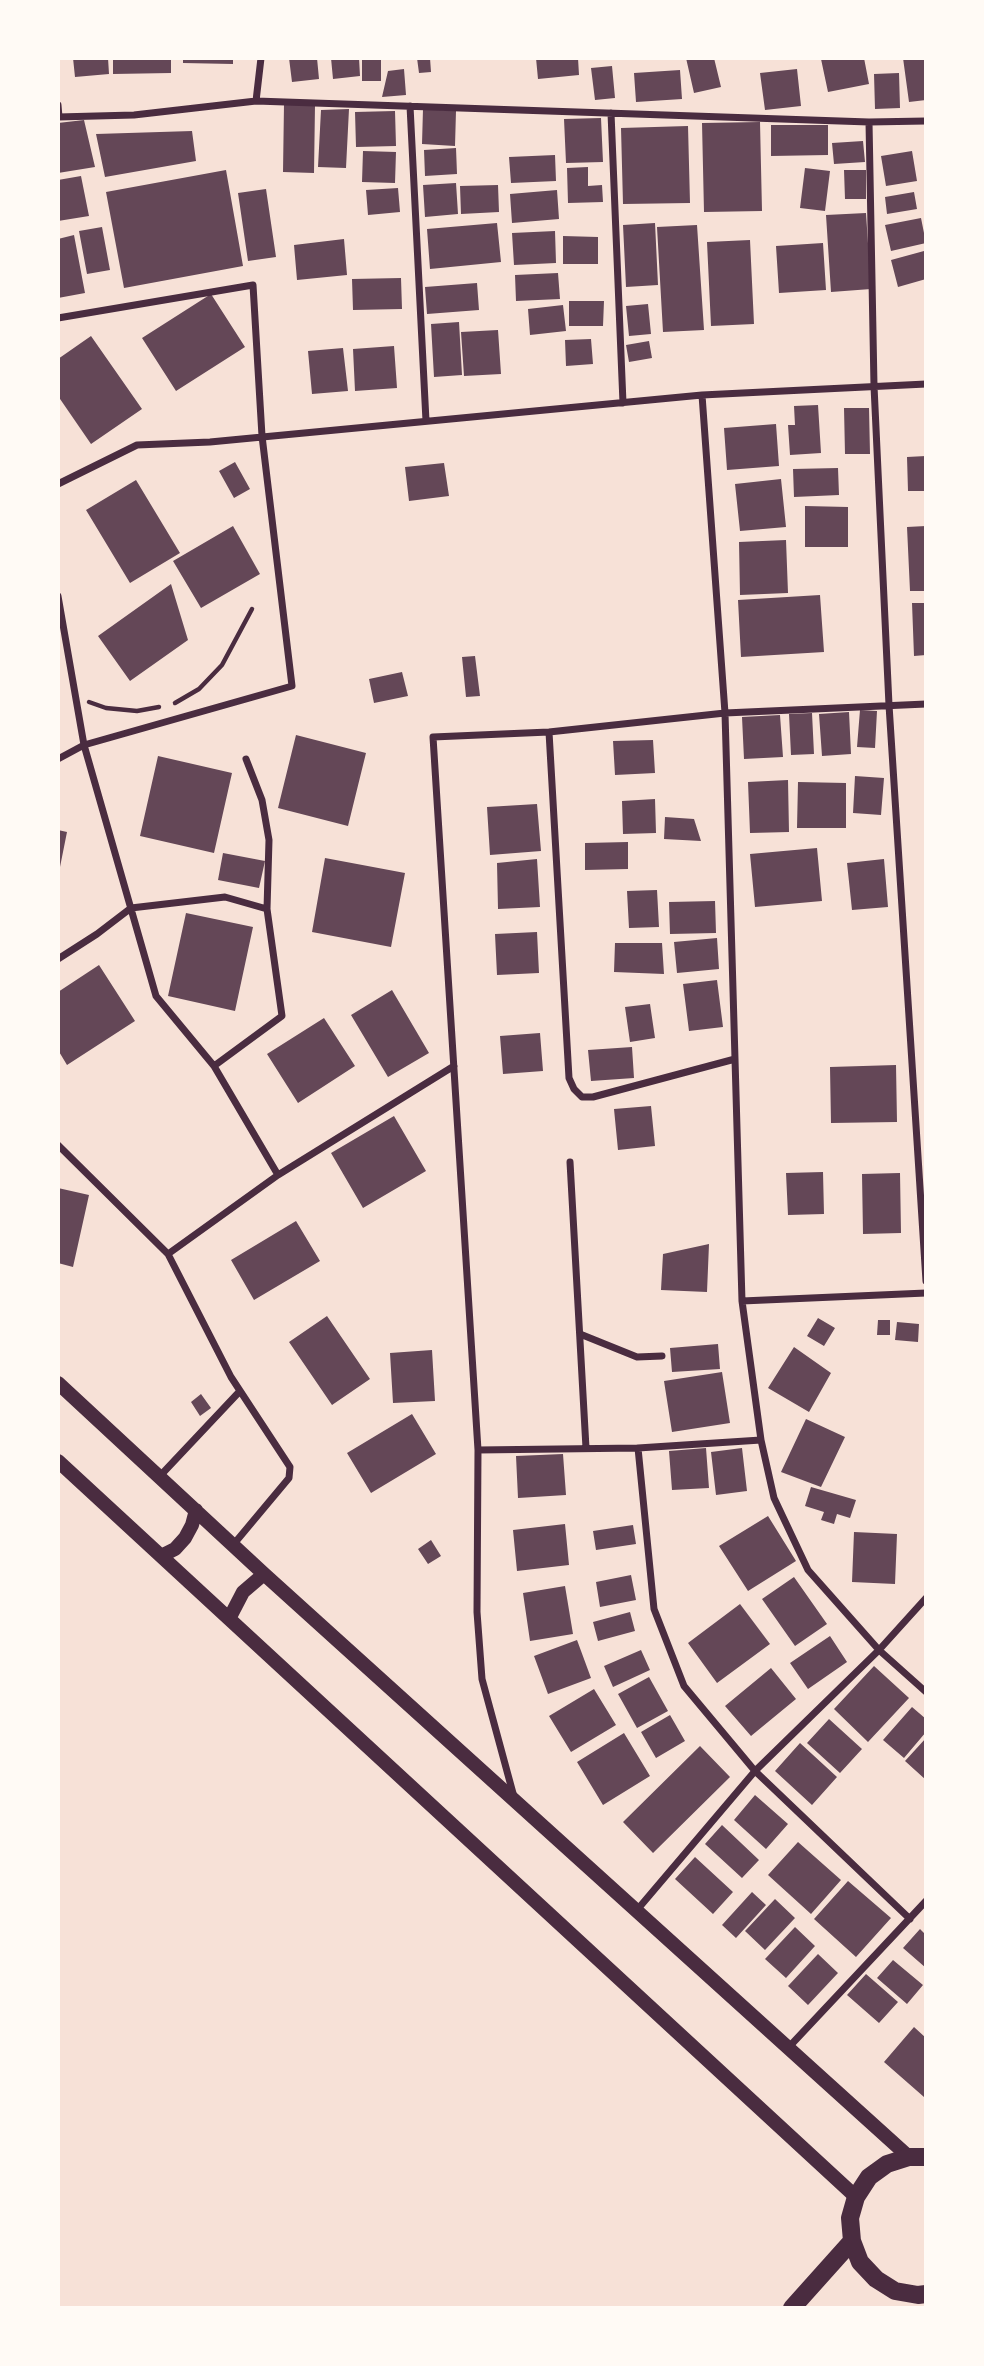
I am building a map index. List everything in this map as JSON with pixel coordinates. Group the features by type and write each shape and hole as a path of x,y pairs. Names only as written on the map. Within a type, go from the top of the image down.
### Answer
{"main road":[{"path":"58,1383 264,1574 788,2049 918,2157"},
{"path":"58,1461 856,2197"},
{"path":"162,1556 175,1549 185,1538 192,1525 195,1510"},
{"path":"230,1617 243,1592 264,1574"},
{"path":"918,2157 887,2164 869,2178 856,2197 850,2218 852,2241 860,2262 876,2279 895,2291 922,2294"},
{"path":"792,2308 852,2241"},
{"path":"897,2308 922,2294"}],"street":[{"path":"256,101 261,58"},
{"path":"58,105 58,117 134,115 256,101 869,122 926,121"},
{"path":"411,106 426,421"},
{"path":"611,113 623,403"},
{"path":"869,122 874,386 889,705 926,1282"},
{"path":"58,318 253,285 262,436 292,686 84,746 58,759"},
{"path":"58,484 137,445 210,442 702,395 926,384"},
{"path":"702,395 725,713 742,1301 761,1440 774,1498 808,1570 879,1650 926,1692"},
{"path":"58,596 84,746 156,996 214,1066 278,1175"},
{"path":"515,1800 482,1679 477,1612 478,1450 433,737 549,732 725,713 926,704"},
{"path":"549,732 569,1078 574,1089 582,1097 593,1097 735,1059"},
{"path":"214,1066 282,1016 267,909 269,840 262,800 246,759"},
{"path":"58,958 97,934 131,908 226,897 267,909"},
{"path":"168,1254 278,1175 454,1066"},
{"path":"58,1145 168,1254 240,1391 290,1467 289,1478 233,1545"},
{"path":"570,1162 586,1448"},
{"path":"742,1301 926,1293"},
{"path":"580,1334 637,1357 662,1356"},
{"path":"159,1477 240,1391"},
{"path":"478,1450 638,1448 761,1440"},
{"path":"638,1448 654,1609 684,1686 755,1771 910,1919"},
{"path":"636,1911 755,1771 879,1650 926,1598"},
{"path":"788,2049 926,1901"}],"path":[{"path":"75,697 106,708 136,711 171,705 199,690 222,665 241,634 252,608"}],"building":[{"path":"73,58 108,58 109,74 75,77"},
{"path":"113,58 171,58 171,73 113,74"},
{"path":"183,58 233,58 233,64 183,63"},
{"path":"289,58 317,58 319,79 292,82"},
{"path":"331,58 359,58 360,76 333,79"},
{"path":"362,58 381,58 381,81 362,81"},
{"path":"417,58 430,58 431,72 419,73"},
{"path":"536,58 578,58 579,75 538,79"},
{"path":"686,58 714,58 721,87 694,93"},
{"path":"864,58 869,84 828,92 821,59"},
{"path":"903,58 926,58 926,100 909,102"},
{"path":"612,66 615,98 595,100 591,68"},
{"path":"404,69 406,95 382,97 388,71"},
{"path":"797,69 801,106 765,110 760,73"},
{"path":"680,70 682,99 636,102 634,73"},
{"path":"899,73 900,108 875,109 874,74"},
{"path":"284,104 315,105 314,173 283,172"},
{"path":"349,109 346,168 318,167 321,110"},
{"path":"423,109 456,111 455,146 422,144"},
{"path":"395,111 396,146 356,147 355,112"},
{"path":"601,118 603,162 566,163 564,119"},
{"path":"84,120 95,167 58,173 58,123"},
{"path":"760,122 762,211 704,212 702,123"},
{"path":"771,125 828,125 828,155 771,156"},
{"path":"688,126 690,203 623,204 621,128"},
{"path":"192,131 196,161 105,177 96,134"},
{"path":"863,141 865,162 834,164 832,143"},
{"path":"456,148 457,174 425,176 424,150"},
{"path":"363,151 396,152 395,183 362,182"},
{"path":"912,151 917,181 886,186 881,156"},
{"path":"555,155 556,181 511,183 509,157"},
{"path":"588,167 588,186 602,185 603,202 568,203 567,168"},
{"path":"805,168 830,171 825,211 800,208"},
{"path":"226,170 243,266 124,288 106,192"},
{"path":"844,170 866,170 866,199 845,199"},
{"path":"81,176 89,216 58,221 58,180"},
{"path":"456,183 458,214 425,217 423,185"},
{"path":"498,185 499,212 461,214 460,186"},
{"path":"398,188 400,212 368,215 366,190"},
{"path":"266,189 276,257 248,261 238,193"},
{"path":"557,190 559,219 512,223 510,194"},
{"path":"914,192 917,209 887,214 885,197"},
{"path":"866,213 871,289 831,292 826,215"},
{"path":"921,218 926,243 891,251 885,225"},
{"path":"497,223 501,262 430,269 427,229"},
{"path":"655,223 658,285 626,287 623,225"},
{"path":"697,225 704,330 663,332 657,227"},
{"path":"102,227 110,270 87,274 79,231"},
{"path":"555,231 556,263 514,265 512,233"},
{"path":"74,235 85,293 58,298 58,239"},
{"path":"563,236 598,237 598,264 563,264"},
{"path":"344,239 347,275 297,280 294,245"},
{"path":"750,240 754,324 711,326 707,242"},
{"path":"823,243 826,290 779,293 776,246"},
{"path":"924,251 926,279 898,287 891,260"},
{"path":"558,273 560,299 516,301 515,275"},
{"path":"401,278 402,309 353,310 352,279"},
{"path":"477,283 479,310 427,314 425,287"},
{"path":"211,294 245,347 176,391 142,338"},
{"path":"569,301 604,301 603,326 569,326"},
{"path":"648,304 651,334 629,336 626,306"},
{"path":"563,305 566,331 530,335 528,309"},
{"path":"459,322 462,375 434,377 431,324"},
{"path":"498,330 501,374 464,376 461,332"},
{"path":"91,336 142,409 91,444 58,396 58,359"},
{"path":"591,339 593,364 566,366 565,340"},
{"path":"649,341 652,358 629,362 626,345"},
{"path":"394,346 397,388 355,391 353,349"},
{"path":"343,348 348,391 312,394 308,351"},
{"path":"818,405 821,453 790,455 788,425 795,425 794,406"},
{"path":"844,408 869,408 870,454 845,454"},
{"path":"776,424 779,466 727,470 724,428"},
{"path":"926,456 926,491 908,491 907,457"},
{"path":"235,462 250,489 234,498 219,471"},
{"path":"444,463 449,496 409,501 405,467"},
{"path":"838,468 839,495 794,497 793,469"},
{"path":"781,479 786,527 740,531 735,484"},
{"path":"136,480 180,553 130,583 86,510"},
{"path":"805,506 848,507 848,547 805,547"},
{"path":"233,526 260,574 201,608 173,561"},
{"path":"926,526 926,591 910,591 907,527"},
{"path":"786,540 788,593 740,595 739,542"},
{"path":"171,584 188,640 130,681 98,636"},
{"path":"820,595 824,652 741,657 738,600"},
{"path":"912,603 926,603 926,655 914,656"},
{"path":"475,656 480,696 466,697 462,657"},
{"path":"402,672 408,696 374,703 369,679"},
{"path":"860,710 877,711 875,748 857,747"},
{"path":"849,712 851,754 822,756 819,714"},
{"path":"812,713 814,754 791,755 789,714"},
{"path":"780,715 783,757 744,759 742,717"},
{"path":"296,735 366,753 348,826 278,808"},
{"path":"653,740 655,773 615,775 613,741"},
{"path":"158,756 232,773 214,853 140,836"},
{"path":"855,776 884,778 881,815 853,813"},
{"path":"788,780 789,832 750,833 748,782"},
{"path":"798,782 846,783 846,828 797,828"},
{"path":"655,799 656,833 623,834 622,801"},
{"path":"537,804 541,851 490,855 487,807"},
{"path":"665,817 694,819 701,841 664,839"},
{"path":"58,830 67,832 59,872 58,872"},
{"path":"628,842 628,869 585,870 585,843"},
{"path":"817,848 822,901 755,907 750,854"},
{"path":"223,853 265,861 259,888 218,880"},
{"path":"325,858 405,873 391,947 312,932"},
{"path":"537,859 540,907 498,909 497,863"},
{"path":"884,859 888,907 852,910 847,863"},
{"path":"657,890 659,927 629,928 627,891"},
{"path":"715,901 716,933 670,934 669,902"},
{"path":"186,913 253,927 235,1011 168,996"},
{"path":"537,932 539,973 497,975 495,934"},
{"path":"717,938 719,969 677,973 674,942"},
{"path":"615,943 662,943 664,974 614,972"},
{"path":"99,965 135,1021 67,1065 58,1050 58,992"},
{"path":"717,980 723,1027 689,1031 683,984"},
{"path":"392,990 429,1053 388,1077 351,1015"},
{"path":"650,1004 655,1038 630,1042 625,1007"},
{"path":"324,1018 355,1066 298,1103 267,1054"},
{"path":"540,1033 543,1071 503,1074 500,1036"},
{"path":"632,1047 634,1078 591,1081 588,1050"},
{"path":"896,1065 897,1122 831,1123 830,1067"},
{"path":"651,1106 655,1146 618,1150 614,1109"},
{"path":"394,1116 426,1171 363,1208 331,1153"},
{"path":"823,1172 824,1214 788,1215 786,1173"},
{"path":"900,1173 901,1233 863,1234 862,1174"},
{"path":"58,1188 89,1195 73,1267 58,1263"},
{"path":"296,1221 320,1261 254,1300 231,1260"},
{"path":"709,1244 707,1292 661,1290 663,1254"},
{"path":"327,1316 370,1379 332,1405 289,1342"},
{"path":"818,1318 835,1328 824,1346 807,1336"},
{"path":"878,1320 890,1320 890,1335 877,1335"},
{"path":"897,1322 919,1324 918,1342 895,1340"},
{"path":"718,1344 720,1369 672,1372 670,1348"},
{"path":"794,1347 831,1373 809,1412 768,1388"},
{"path":"432,1350 435,1401 393,1403 390,1353"},
{"path":"722,1372 730,1423 672,1432 664,1381"},
{"path":"201,1394 211,1408 200,1416 191,1402"},
{"path":"412,1414 436,1454 371,1493 347,1453"},
{"path":"806,1419 845,1437 821,1487 781,1472"},
{"path":"706,1448 709,1488 672,1490 669,1451"},
{"path":"742,1448 747,1491 716,1495 711,1452"},
{"path":"563,1454 566,1495 518,1498 516,1456"},
{"path":"811,1487 856,1500 850,1518 837,1514 834,1524 821,1520 824,1512 805,1506"},
{"path":"768,1516 796,1561 748,1591 719,1546"},
{"path":"565,1524 569,1565 517,1571 513,1530"},
{"path":"633,1525 636,1544 596,1550 593,1531"},
{"path":"854,1532 897,1534 895,1584 852,1582"},
{"path":"431,1540 441,1556 428,1564 418,1549"},
{"path":"631,1575 636,1600 600,1607 596,1582"},
{"path":"794,1577 827,1624 795,1646 762,1599"},
{"path":"565,1586 573,1634 530,1641 523,1593"},
{"path":"740,1604 770,1644 717,1683 688,1643"},
{"path":"630,1612 635,1631 598,1641 593,1622"},
{"path":"830,1636 847,1662 808,1689 790,1663"},
{"path":"577,1640 591,1678 548,1694 534,1656"},
{"path":"641,1650 650,1670 613,1687 604,1666"},
{"path":"874,1666 909,1698 868,1742 834,1709"},
{"path":"771,1668 796,1699 751,1736 725,1706"},
{"path":"649,1677 668,1711 637,1728 618,1694"},
{"path":"594,1689 616,1725 571,1752 549,1716"},
{"path":"912,1707 926,1719 926,1732 904,1758 883,1740"},
{"path":"670,1715 685,1741 656,1758 641,1732"},
{"path":"829,1719 862,1749 840,1773 807,1743"},
{"path":"624,1733 650,1776 603,1805 577,1762"},
{"path":"926,1738 926,1780 905,1761"},
{"path":"800,1743 837,1777 812,1805 775,1771"},
{"path":"700,1746 730,1777 653,1853 623,1822"},
{"path":"755,1795 788,1824 766,1849 734,1820"},
{"path":"722,1825 759,1860 742,1878 705,1844"},
{"path":"798,1842 841,1880 811,1914 768,1875"},
{"path":"695,1857 733,1892 713,1914 675,1879"},
{"path":"848,1881 891,1918 856,1957 814,1919"},
{"path":"752,1892 766,1905 736,1938 722,1925"},
{"path":"775,1899 795,1918 765,1950 745,1931"},
{"path":"795,1927 815,1946 786,1978 765,1959"},
{"path":"920,1929 926,1935 926,1968 903,1948"},
{"path":"818,1954 838,1973 808,2005 788,1986"},
{"path":"893,1960 923,1985 907,2004 877,1978"},
{"path":"866,1974 898,2002 879,2023 847,1995"},
{"path":"914,2027 926,2038 924,2097 884,2062"}]}
